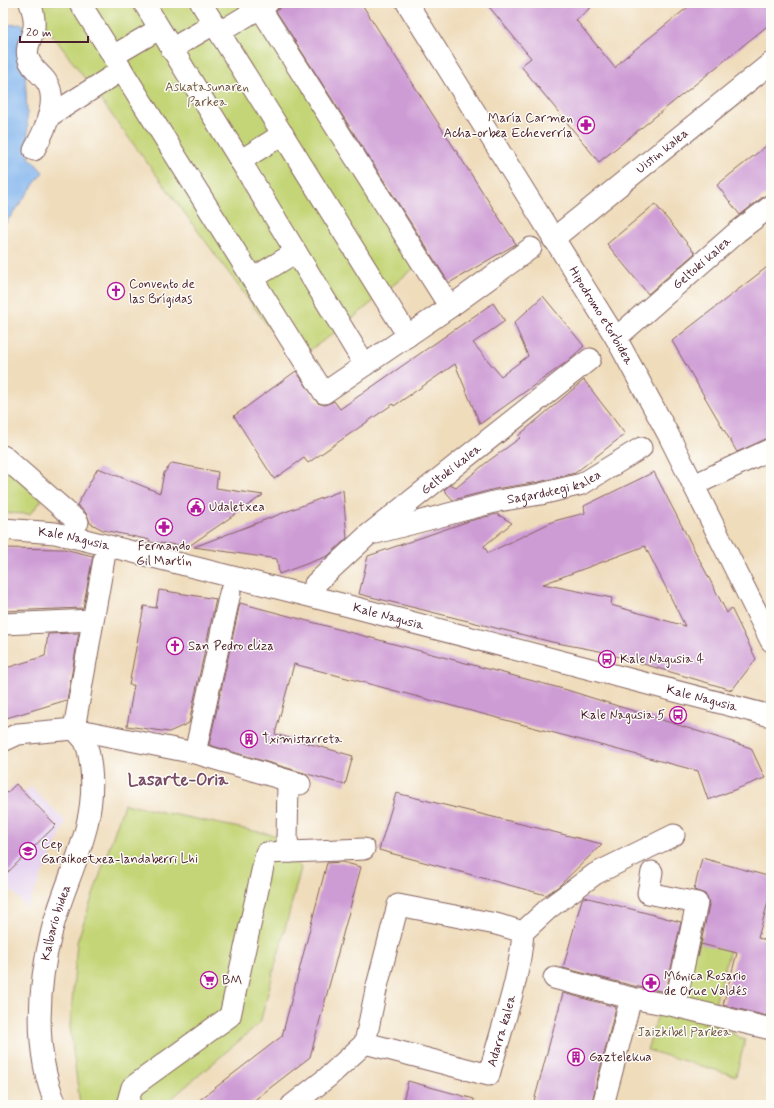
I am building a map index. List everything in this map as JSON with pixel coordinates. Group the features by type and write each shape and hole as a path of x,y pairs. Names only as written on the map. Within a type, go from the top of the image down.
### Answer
{"street":[{"path":"30,3 34,14 34,28 27,55 32,67 45,81 51,91 51,106 44,131 34,150"},
{"path":"80,3 324,393 450,307 531,248"},
{"path":"144,3 365,365"},
{"path":"201,3 408,336"},
{"name":"Hipodromo etorbidea","path":"407,3 616,338 694,485 771,641"},
{"path":"172,49 262,5 450,307"},
{"path":"48,117 159,28"},
{"name":"Uistin kalea","path":"553,239 771,64"},
{"path":"240,161 283,134"},
{"name":"Geltoki kalea","path":"616,338 731,237 771,206"},
{"path":"252,279 296,252"},
{"name":"Geltoki kalea","path":"315,584 368,535 590,359"},
{"name":"Sagardotegi kalea","path":"368,535 460,511 582,484 641,448"},
{"path":"694,485 771,449"},
{"path":"3,456 78,522"},
{"name":"Kale Nagusia","path":"3,529 55,533 85,540 342,604 771,716"},
{"path":"74,729 104,559"},
{"path":"195,753 230,593"},
{"path":"3,624 93,620"},
{"path":"3,741 18,734 74,729 195,753 294,782 287,840 290,852"},
{"name":"Kalbario bidea","path":"56,1105 52,1094 44,1055 40,1024 42,978 53,929 85,838 90,813 92,779 90,758 84,741 74,729"},
{"path":"292,1105 328,1077 365,1043 376,990 398,905 496,924 524,932 549,908 595,874 674,835"},
{"path":"128,1105 132,1087 230,1016 266,853 364,849"},
{"path":"652,872 648,893 697,903 675,1006"},
{"name":"Adarra kalea","path":"365,1043 489,1075 517,973 524,932"},
{"path":"554,978 631,998 675,1006 771,1029"},
{"path":"603,1105 631,998"}],"shaded area":[{"name":"Cep Garaikoetxea-landaberri Lhi","path":"16,784 25,792 31,787 66,822 27,908 3,881 3,797"}],"green space":[{"name":"Askatasunaren Parkea","path":"29,3 253,3 419,264 337,331 294,361"},
{"path":"3,466 42,500 30,514 3,513"},
{"path":"124,804 278,836 301,868 260,1023 164,1105 80,1105 70,1027 77,942"},
{"name":"Jaizkibel Parkea","path":"691,934 731,946 710,1022 745,1040 736,1076 647,1050 661,1005 671,1007"}],"water":[{"path":"23,24 29,157 43,172 3,227 3,25"}],"building":[{"path":"287,3 361,3 516,244 449,283 276,11"},
{"path":"486,3 596,3 576,20 615,68 623,59 693,3 771,3 771,23 599,162 521,66 531,58"},
{"path":"771,142 771,194 764,196 740,215 717,185"},
{"path":"655,204 695,253 648,294 607,244"},
{"path":"771,264 771,437 737,452 672,341"},
{"path":"543,296 584,346 568,361 480,424 455,364 394,406 393,404 308,463 304,458 274,479 234,416 296,371 318,403 325,405 334,401 340,409 493,303 505,321 473,343 501,376 528,356 514,323"},
{"path":"584,380 625,434 575,473 539,482 495,489 453,500 444,490 450,485 456,488 487,462 520,438 518,436"},
{"path":"172,463 218,472 216,488 263,495 189,546 149,542 150,540 103,530 90,523 86,513 77,505 98,468 160,493 164,473"},
{"path":"654,472 727,613 731,608 756,659 732,690 599,651 552,642 359,594 368,556 469,521 497,514 512,523 484,546 488,553 554,521 585,513 584,506","holes":["645,546 685,626 611,605 612,598 543,584"]},
{"path":"343,490 347,538 328,556 279,574 277,559 194,547"},
{"path":"3,548 64,549 93,556 83,608 3,611"},
{"name":"San Pedro eliza","path":"159,590 216,599 189,723 169,732 127,726 134,685 129,685 144,606 156,608"},
{"path":"240,603 567,690 751,748 765,778 708,800 698,771 294,664 275,734 353,756 345,785 209,745"},
{"path":"79,633 67,700 3,719 3,669 45,656 48,634"},
{"path":"16,784 56,825 3,877 3,797"},
{"path":"396,793 602,844 559,886 546,895 379,850"},
{"path":"702,858 771,877 771,891 758,938 771,941 771,1017 723,1005 737,953 701,944 698,957 709,905 705,894 694,890"},
{"path":"342,862 361,867 310,1057 248,1105 193,1105 282,1036 327,863"},
{"path":"585,897 681,922 666,992 634,986 563,968 582,899"},
{"name":"Gaztelekua","path":"563,993 616,1007 591,1105 533,1105"},
{"path":"408,1081 474,1099 473,1105 402,1105"}],"place":[{"name":"María Carmen Acha-orbea Echeverría","path":"586,125"},
{"name":"Convento de las Brígidas","path":"116,291"},
{"name":"Udaletxea","path":"196,507"},
{"name":"Fernando Gil Martín","path":"164,527"},
{"name":"San Pedro eliza","path":"175,646"},
{"name":"Kale Nagusia 4","path":"607,659"},
{"name":"Kale Nagusia 5","path":"678,715"},
{"name":"Tximistarreta","path":"249,739"},
{"name":"Cep Garaikoetxea-landaberri Lhi","path":"28,851"},
{"name":"BM","path":"209,980"},
{"name":"Mónica Rosario de Orue Valdés","path":"651,983"},
{"name":"Gaztelekua","path":"576,1057"}],"district":[{"name":"Lasarte-Oria","path":"178,780"}]}
